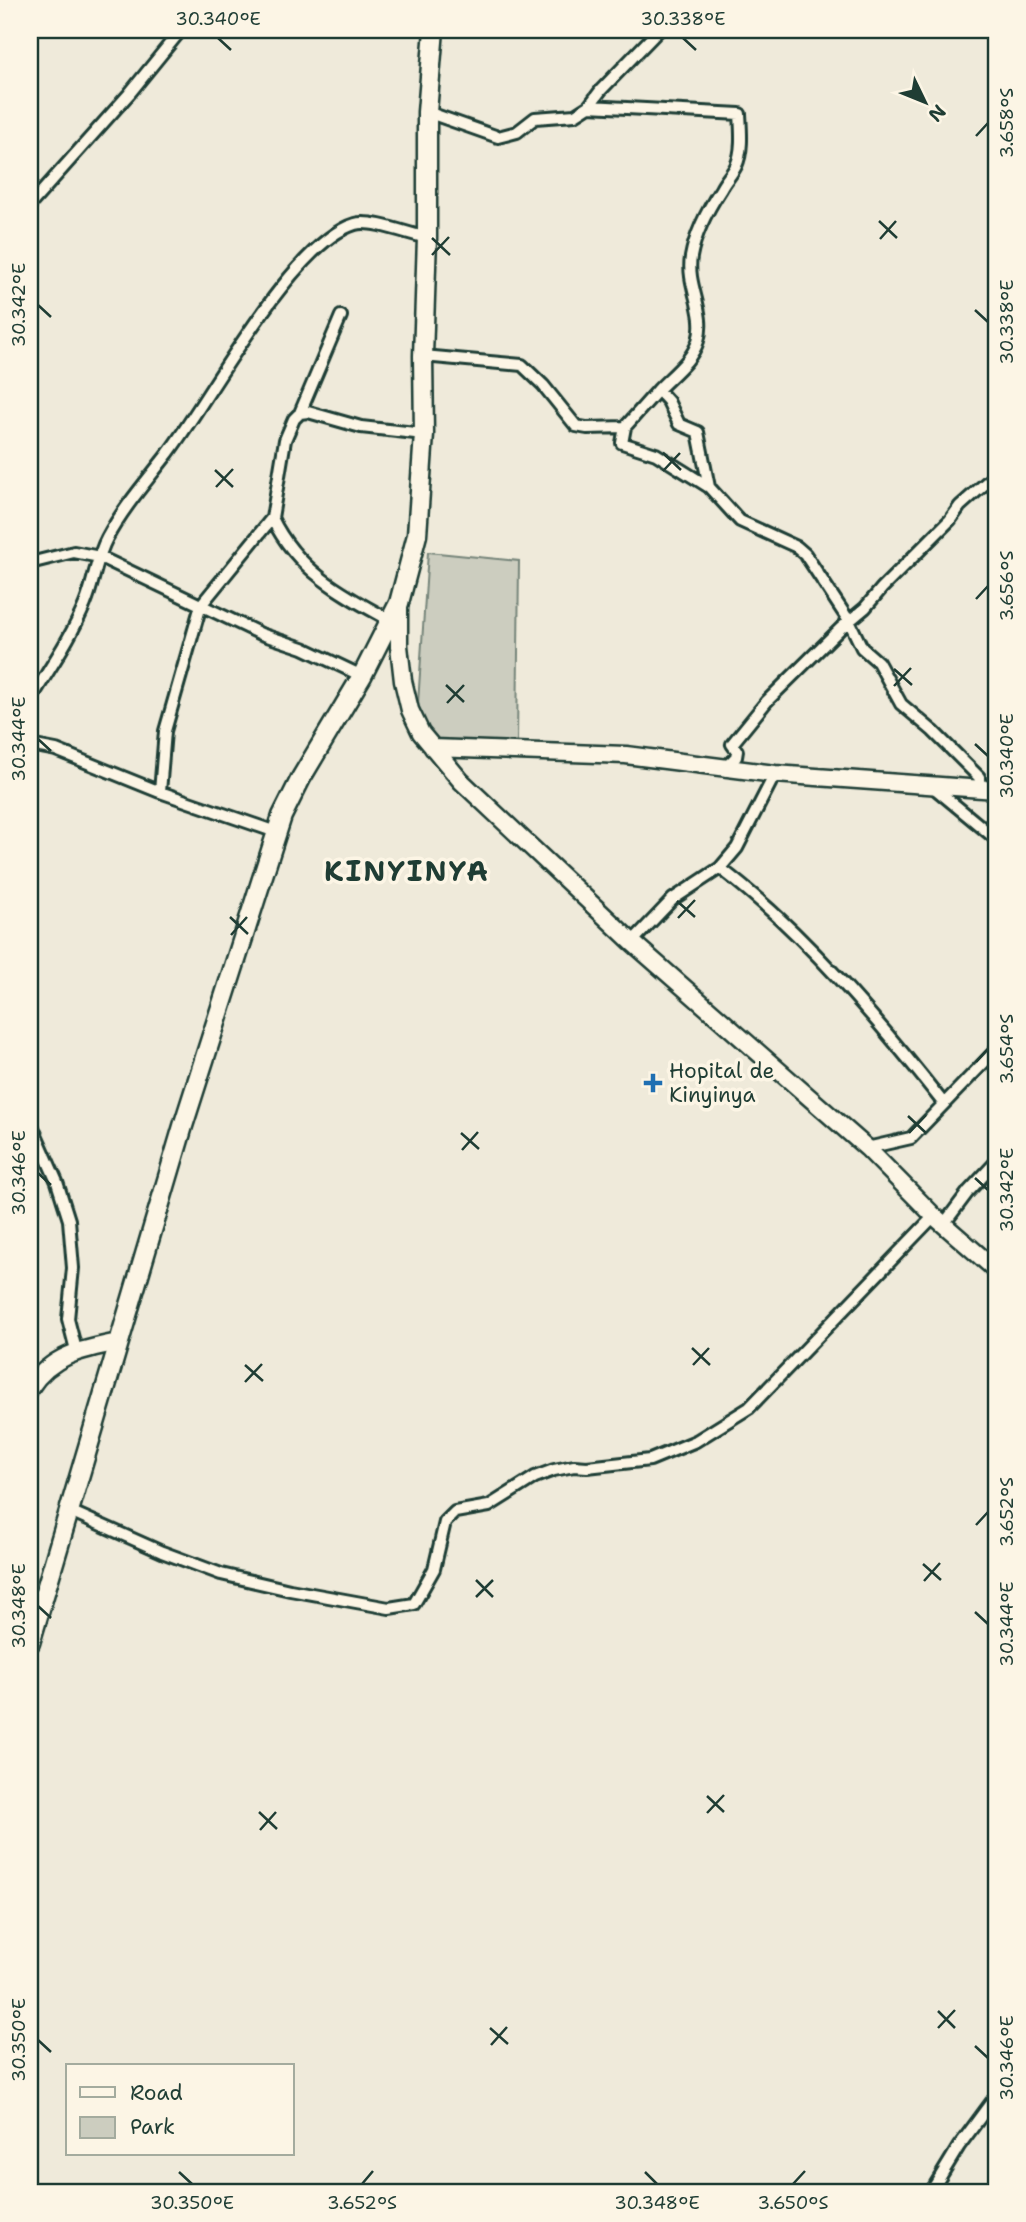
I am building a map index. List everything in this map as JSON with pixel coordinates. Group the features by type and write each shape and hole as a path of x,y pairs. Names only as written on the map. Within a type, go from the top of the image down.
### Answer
{"main road":[{"path":"30,1643 118,1342 276,832 301,778 362,676 399,603 417,535 424,434 427,112 434,30"},
{"path":"399,603 399,646 403,681 415,722 461,781 632,942 867,1148 939,1220 996,1270"},
{"path":"433,748 626,755 775,774 990,790"},
{"path":"30,1388 48,1366 76,1350 118,1342"}],"street":[{"path":"30,205 129,94 181,30"},
{"path":"427,112 498,137 517,132 535,118 575,115 589,106 601,90 660,30"},
{"path":"589,106 740,114 741,149 736,166 705,219 695,241 691,259 690,278 701,321 698,340 691,356 625,427 622,443 656,454 709,486 740,522 797,547 849,621 862,648 878,663 901,704 933,731 990,790"},
{"path":"30,701 70,636 85,604 105,541 136,493 166,456 213,385 304,260 341,230 357,223 372,224 427,239"},
{"path":"160,792 165,731 201,605 272,518 285,440 300,412 341,316"},
{"path":"423,356 522,365 543,385 576,426 587,429 625,427"},
{"path":"658,390 668,401 679,424 698,432 709,486"},
{"path":"300,412 361,427 424,434"},
{"path":"725,768 736,757 737,751 732,744 750,719 913,560 960,506 996,474"},
{"path":"272,518 283,540 315,573 339,593 390,620"},
{"path":"30,563 74,552 100,557 261,634 303,648 362,676"},
{"path":"30,745 56,750 160,792 276,832"},
{"path":"632,942 673,899 720,868 737,848 775,774"},
{"path":"932,786 996,839"},
{"path":"720,868 760,898 806,945 913,1064 944,1104"},
{"path":"867,1148 911,1138 996,1050"},
{"path":"30,1121 57,1182 69,1220 73,1268 68,1319 76,1350"},
{"path":"70,1511 162,1552 221,1574 389,1608 414,1604 433,1569 445,1522 455,1512 489,1506 535,1477 554,1470 650,1460 696,1441 749,1408 996,1162"},
{"path":"931,2192 959,2146 996,2096"}],"green space":[{"path":"428,552 519,561 517,744 435,741 417,719"}],"place":[{"name":"Hopital de Kinyinya","path":"653,1083"}],"district":[{"name":"KINYINYA","path":"407,871"}]}
